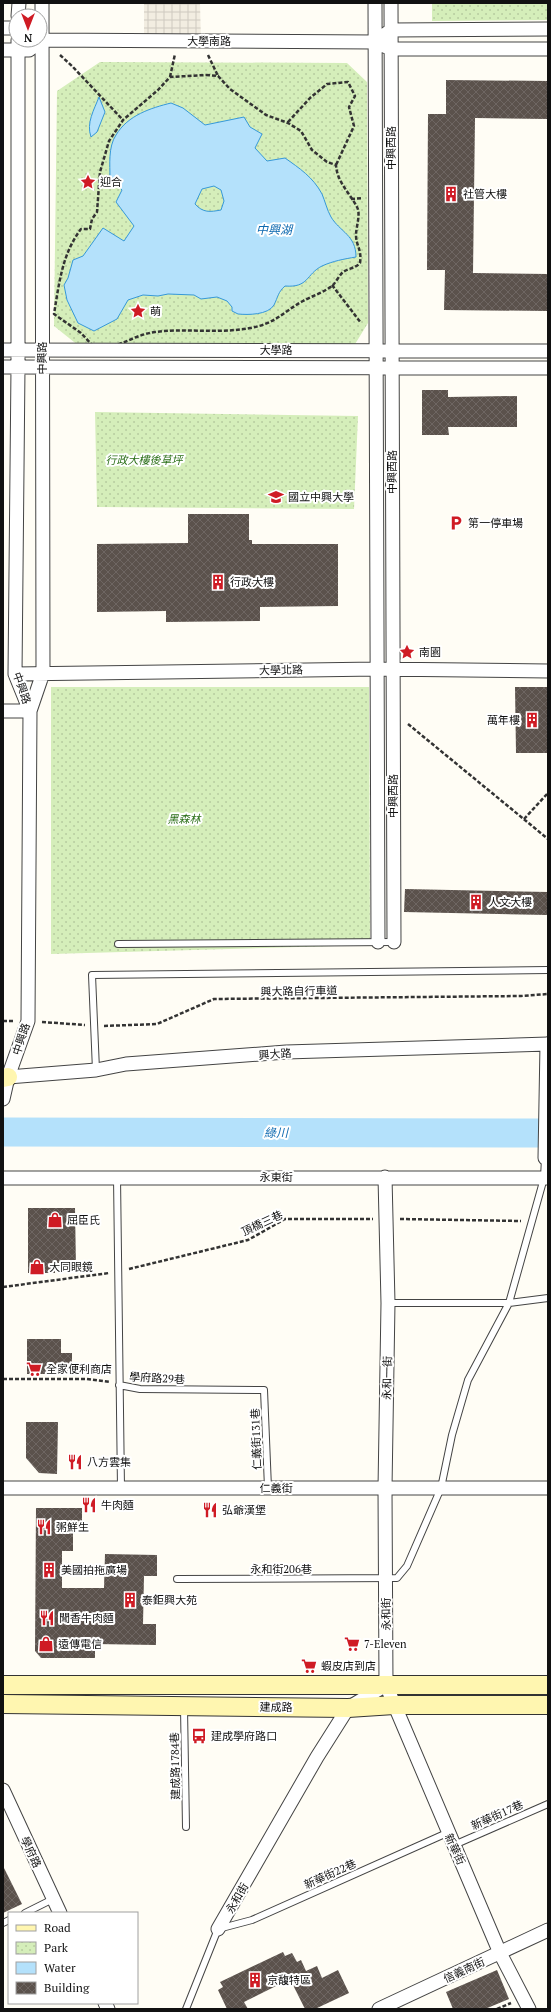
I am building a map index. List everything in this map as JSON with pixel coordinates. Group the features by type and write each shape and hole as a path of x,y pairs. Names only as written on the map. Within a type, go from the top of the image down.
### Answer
{"street":[{"name":"中興西路","path":"375,3 370,42 376,351 378,942"},
{"name":"中興西路","path":"391,3 394,942"},
{"path":"370,42 391,30 548,29"},
{"name":"大學南路","path":"48,40 370,42 390,49 548,48"},
{"name":"中興路","path":"18,48 18,367 15,674 30,711"},
{"name":"中興路","path":"5,1077 28,1021 30,711 43,673 41,48"},
{"name":"大學路","path":"3,350 548,351"},
{"name":"大學路","path":"3,367 548,368"},
{"name":"大學北路","path":"15,674 377,669 548,670"},
{"path":"3,712 30,711"},
{"path":"545,1158 547,1044"},
{"name":"興大路","path":"5,1077 96,1070 126,1064 286,1052 547,1044"},
{"path":"3,1099 5,1077"},
{"name":"永和一街","path":"385,1177 388,1303 385,1578"},
{"name":"永東街","path":"3,1178 546,1178"},
{"name":"仁義街","path":"3,1488 548,1488"},
{"name":"永和街","path":"218,1929 348,1708 386,1685 385,1578"},
{"name":"建成路","path":"3,1685 548,1685"},
{"name":"新華街","path":"386,1685 447,1833 454,1845 500,1953 530,2009"},
{"name":"建成路","path":"3,1704 348,1708 394,1705 548,1705"},
{"name":"學府路","path":"3,1790 60,1912"},
{"name":"信義南街","path":"379,2009 548,1930"}],"lane":[{"path":"118,944 394,942"},
{"path":"96,1070 92,975 548,970"},
{"path":"385,1578 397,1578 407,1566 441,1488 452,1435 468,1380 509,1303 532,1221 546,1178 545,1158"},
{"path":"117,1177 121,1488"},
{"path":"388,1303 509,1303 548,1298"},
{"name":"學府路29巷","path":"119,1385 140,1389 264,1390"},
{"name":"仁義街131巷","path":"264,1390 268,1488"},
{"name":"永和街206巷","path":"177,1579 385,1578"},
{"name":"建成路1784巷","path":"184,1705 186,1827"},
{"name":"新華街17巷","path":"454,1845 548,1804"},
{"name":"新華街22巷","path":"218,1929 252,1920 447,1833"},
{"path":"27,1912 53,1899"},
{"name":"永和街","path":"186,2009 218,1929"}],"path":[{"path":"178,41 170,77 158,90 123,120 109,141 100,172 97,212 92,219 90,229 81,229 72,240 64,259 54,314 81,333 95,348 106,349 123,344 131,338 154,332 173,330 225,330 249,328 267,324 287,313 302,301 332,285 343,272 357,266 361,254 356,236 358,208 342,184 337,174 336,165 354,126 350,107 355,96 348,82 327,84 310,98 288,123"},
{"path":"201,41 218,76 230,89 266,115 288,123 301,131 312,150 327,162 336,165"},
{"path":"48,45 72,66 123,120"},
{"path":"170,77 206,75 218,76"},
{"path":"332,285 359,318 364,328"},
{"path":"393,712 548,839"},
{"path":"524,819 548,793"},
{"name":"興大路自行車道","path":"56,1023 93,1026 157,1024 214,999 521,996 548,994"},
{"name":"頂橋三巷","path":"3,1288 118,1272 212,1250 248,1240 285,1219 532,1221"},
{"name":"學府路29巷","path":"3,1379 86,1379 102,1380 119,1385"}],"green space":[{"path":"432,3 548,3 548,20 432,21"},
{"path":"100,62 347,63 367,82 368,323 352,349 84,350 54,326 57,91"},
{"name":"行政大樓後草坪","path":"95,412 358,416 354,509 97,507"},
{"name":"黑森林","path":"51,687 369,687 370,945 51,954"}],"shaded area":[{"path":"144,3 200,3 201,41 144,41"}],"water":[{"path":"99,97 105,112 97,132 91,137 89,127 90,122"},
{"name":"中興湖","path":"171,103 183,108 205,125 244,117 250,127 262,134 255,148 267,161 285,158 305,173 318,188 331,217 347,234 353,244 356,257 326,264 317,269 303,283 293,286 285,286 279,293 274,305 263,313 238,314 232,311 232,307 227,301 217,297 201,299 194,295 143,295 128,300 117,319 94,331 78,323 67,300 64,285 68,278 73,260 83,256 103,228 124,241 134,226 116,202 122,190 110,178 110,156 113,140 121,128 133,117","holes":["214,186 221,190 224,201 221,210 207,211 201,209 195,204 202,189"]}],"building":[{"name":"社管大樓","path":"446,80 548,81 548,119 475,118 473,273 548,274 548,311 444,310 445,270 427,270 428,114 446,114"},
{"path":"422,390 448,390 448,397 517,396 517,427 448,427 449,435 422,435"},
{"name":"行政大樓","path":"188,514 249,514 249,540 252,540 252,544 338,544 338,606 260,607 260,621 166,622 166,611 97,612 97,544 188,543"},
{"name":"萬年樓","path":"515,687 548,687 548,753 516,753"},
{"name":"人文大樓","path":"405,889 548,892 548,915 404,912"},
{"path":"28,1208 75,1208 76,1269 55,1269 55,1273 28,1273"},
{"path":"27,1339 61,1339 61,1353 72,1353 72,1374 27,1374"},
{"path":"26,1422 58,1422 57,1474 39,1473 26,1458"},
{"path":"36,1508 82,1508 82,1528 73,1528 73,1551 62,1551 62,1588 104,1588 105,1554 157,1555 157,1576 144,1576 143,1624 156,1624 156,1645 95,1644 95,1658 41,1658 35,1651"},
{"path":"3,1866 22,1904 3,1913"},
{"name":"京馥特區","path":"283,1952 285,1956 292,1953 297,1962 301,1960 306,1971 317,1966 322,1978 338,1970 349,1993 315,2009 305,2009 290,1979 244,2002 248,2009 227,2009 218,1990 223,1987 220,1982"},
{"path":"497,1970 509,1999 485,2009 453,2009 446,1992"}],"waterway":[{"name":"綠川","path":"3,1132 548,1133"}],"place":[{"name":"迎合","path":"88,182"},
{"name":"社管大樓","path":"451,194"},
{"name":"萌","path":"138,311"},
{"name":"國立中興大學","path":"276,497"},
{"name":"第一停車場","path":"456,523"},
{"name":"行政大樓","path":"218,582"},
{"name":"南園","path":"407,652"},
{"name":"萬年樓","path":"532,720"},
{"name":"人文大樓","path":"476,902"},
{"name":"屈臣氏","path":"55,1220"},
{"name":"大同眼鏡","path":"37,1267"},
{"name":"全家便利商店","path":"34,1369"},
{"name":"八方雲集","path":"75,1462"},
{"name":"牛肉麵","path":"89,1505"},
{"name":"弘爺漢堡","path":"210,1510"},
{"name":"粥鮮生","path":"44,1527"},
{"name":"美國拍拖廣場","path":"49,1570"},
{"name":"泰鉅興大苑","path":"130,1600"},
{"name":"聞香牛肉麵","path":"47,1618"},
{"name":"遠傳電信","path":"46,1644"},
{"name":"7-Eleven","path":"352,1644"},
{"name":"蝦皮店到店","path":"309,1666"},
{"name":"建成學府路口","path":"199,1736"},
{"name":"京馥特區","path":"255,1980"}]}
